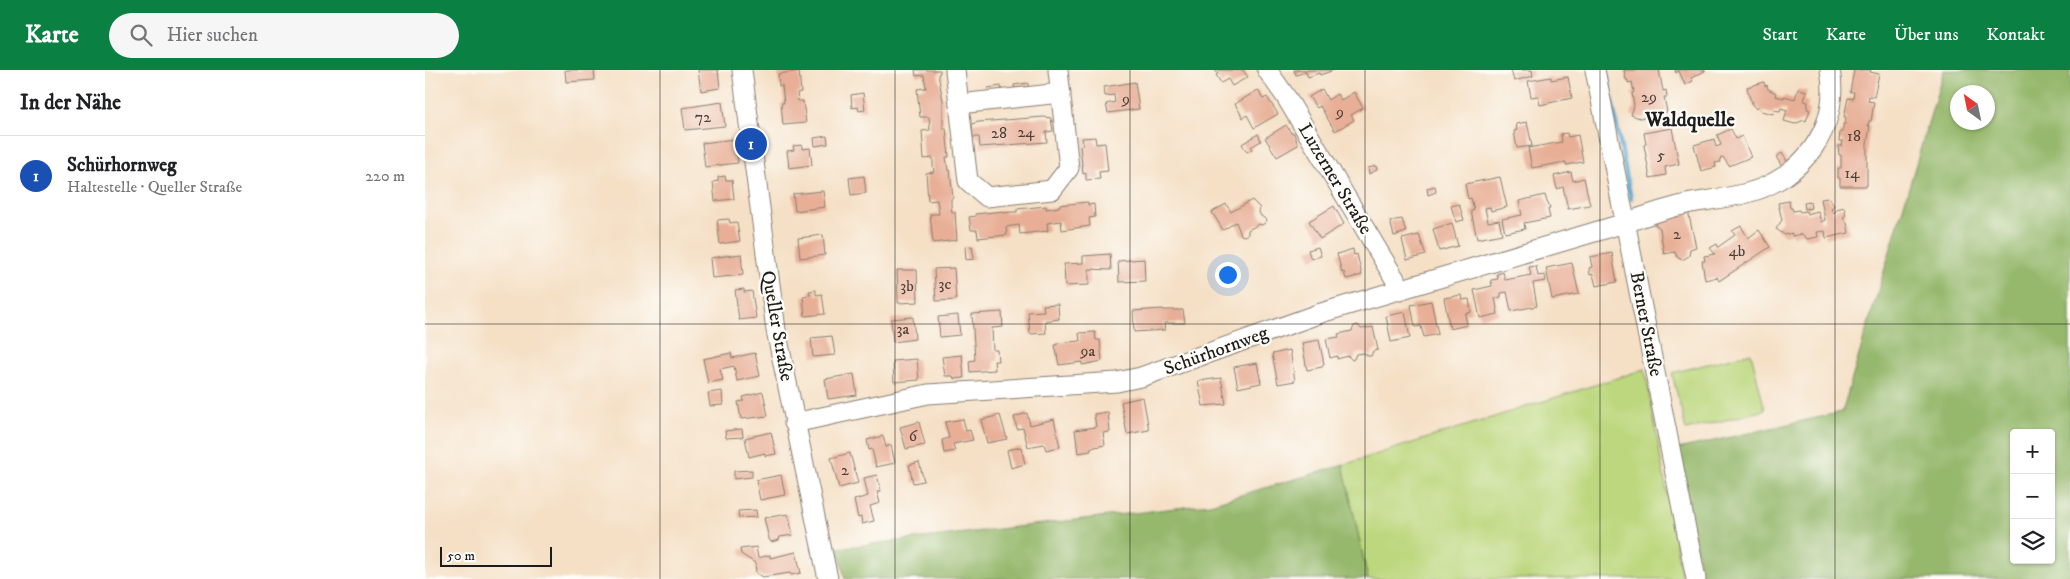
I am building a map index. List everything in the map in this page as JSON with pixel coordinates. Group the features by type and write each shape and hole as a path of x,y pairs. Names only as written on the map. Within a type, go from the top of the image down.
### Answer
{"street":[{"name":"Queller Straße","path":"742,70 775,321 829,579"},
{"path":"955,70 968,181 987,197 1052,190 1069,168 1058,70"},
{"name":"Luzerner Straße","path":"1267,70 1395,279 1400,291"},
{"name":"Berner Straße","path":"1595,70 1696,579"},
{"name":"Schürhornweg","path":"795,423 927,394 1117,382 1141,377 1321,313 1625,223 1657,211 1748,193 1770,184 1791,170 1811,152 1827,124 1831,100 1830,70"},
{"path":"959,104 1061,93"}],"green space":[{"path":"1944,70 2070,70 2070,579 1702,579 1678,449 1842,412"},
{"path":"1751,353 1765,410 1686,430 1672,373"},
{"path":"1645,369 1682,579 1368,579 1343,465"},
{"path":"1343,465 1368,579 845,579 838,548 1210,504"}],"building":[{"path":"565,70 594,70 595,80 566,82"},
{"path":"698,70 718,70 720,88 701,91"},
{"path":"915,70 940,70 938,74 943,101 943,128 946,128 949,157 946,157 948,170 950,170 953,198 951,199 951,205 952,212 955,212 957,240 933,243 930,214 939,214 937,200 928,201 926,173 934,172 933,158 924,159 922,131 930,130 929,117 920,117 917,89 926,88 924,75 916,76"},
{"path":"1215,70 1243,70 1248,77 1232,86 1228,79 1221,83"},
{"path":"1294,70 1334,70 1308,77 1306,72 1296,75"},
{"path":"1511,70 1532,70 1533,76 1514,81"},
{"path":"1624,70 1659,70 1663,91 1666,90 1667,97 1664,97 1667,112 1640,118 1631,115 1634,106 1632,93 1634,92 1632,82 1628,83 1628,80 1626,80"},
{"path":"1675,70 1705,71 1691,78 1693,81 1685,85 1679,71 1676,73"},
{"path":"1854,70 1871,70 1870,72 1879,74 1874,97 1869,96 1868,101 1874,102 1871,121 1869,121 1868,126 1870,126 1867,144 1867,186 1840,186 1838,168 1841,168 1841,155 1839,155 1838,146 1842,146 1843,141 1839,141 1840,132 1843,132 1843,124 1845,124 1846,117 1844,117 1848,98 1853,99 1854,92 1850,92"},
{"path":"799,71 801,92 797,93 798,101 803,101 806,123 783,125 781,103 784,103 782,85 779,86 778,74"},
{"path":"1551,77 1551,80 1568,77 1572,98 1540,105 1538,96 1531,97 1528,81"},
{"path":"1135,82 1139,109 1108,113 1106,104 1115,102 1114,95 1105,96 1104,87"},
{"path":"1764,82 1768,89 1776,93 1775,96 1784,98 1784,96 1795,99 1798,89 1807,91 1804,101 1808,102 1807,109 1810,110 1806,121 1795,124 1784,121 1787,110 1781,108 1780,111 1774,110 1773,114 1761,111 1758,107 1756,109 1751,103 1753,102 1750,99 1747,87"},
{"path":"1028,83 1028,90 1015,91 1014,85"},
{"path":"1001,86 1002,92 989,94 988,88"},
{"path":"1322,89 1328,100 1337,94 1341,100 1354,92 1363,108 1351,115 1354,120 1335,131 1320,106 1317,108 1309,97"},
{"path":"1258,90 1263,99 1267,97 1278,114 1254,128 1247,115 1243,118 1235,104"},
{"path":"863,93 865,110 859,111 858,107 852,108 851,95"},
{"path":"722,102 725,126 685,130 682,108"},
{"path":"1051,118 1053,131 1046,132 1047,142 980,147 979,137 973,137 972,124 978,122"},
{"path":"1527,122 1532,146 1517,148 1514,131 1517,130 1516,124"},
{"path":"1286,125 1291,133 1294,133 1298,145 1277,157 1265,138"},
{"path":"1672,128 1679,164 1665,167 1666,175 1650,178 1644,145 1646,144 1644,133"},
{"path":"1731,129 1736,139 1742,136 1751,157 1729,166 1723,157 1720,159 1721,162 1715,163 1716,167 1701,171 1694,145 1714,139 1716,147 1721,145 1717,135"},
{"path":"1567,133 1568,137 1578,135 1583,162 1566,165 1566,162 1532,168 1528,148 1562,142 1561,134"},
{"path":"1258,134 1261,141 1247,152 1242,144"},
{"path":"827,136 828,144 815,146 814,138"},
{"path":"1095,137 1096,144 1105,143 1108,171 1099,172 1100,179 1086,180 1086,173 1083,174 1080,146 1083,145 1082,138"},
{"path":"735,139 738,163 705,167 702,143"},
{"path":"802,145 802,149 810,148 812,165 789,168 787,151 794,150 793,146"},
{"path":"1782,153 1789,164 1783,168 1776,157"},
{"path":"1376,166 1377,170 1369,174 1368,168"},
{"path":"1571,172 1573,181 1584,178 1590,205 1568,209 1563,187 1557,189 1554,176"},
{"path":"725,176 726,180 732,180 734,199 715,201 713,182 718,181 718,177"},
{"path":"864,176 866,193 851,195 849,178"},
{"path":"1500,177 1507,207 1491,211 1490,207 1485,208 1488,222 1499,220 1502,234 1477,239 1471,211 1474,210 1471,198 1468,199 1465,184"},
{"path":"1435,186 1436,192 1428,195 1427,188"},
{"path":"823,191 825,207 795,211 793,194"},
{"path":"1545,195 1550,207 1548,210 1550,218 1524,223 1525,229 1505,233 1502,219 1522,215 1519,201"},
{"path":"1828,198 1834,205 1831,210 1834,213 1837,209 1844,207 1846,215 1843,217 1847,223 1849,233 1826,238 1825,231 1817,232 1818,237 1807,239 1802,234 1792,236 1792,233 1785,235 1776,229 1782,220 1778,203 1789,201 1790,208 1793,211 1806,211 1807,214 1818,211 1821,222 1825,220 1821,199"},
{"path":"1252,200 1260,208 1261,216 1267,220 1262,225 1259,224 1248,230 1248,234 1244,236 1241,235 1236,222 1223,230 1212,212 1226,204 1231,212"},
{"path":"1088,202 1088,205 1094,204 1095,217 1089,218 1090,226 1062,230 1061,221 1047,223 1048,231 1020,234 1019,225 1006,227 1007,235 978,238 977,230 971,230 969,217 976,216 975,214 1004,211 1004,213 1017,212 1017,209 1046,206 1046,209 1059,207 1059,205"},
{"path":"1810,202 1811,208 1805,209 1804,203"},
{"path":"1459,204 1464,220 1456,222 1451,206"},
{"path":"1334,206 1344,224 1320,239 1309,221"},
{"path":"1688,211 1696,247 1690,249 1689,256 1682,260 1677,257 1675,252 1664,254 1660,228 1653,223"},
{"path":"729,219 730,223 737,222 740,241 720,244 717,220"},
{"path":"1402,219 1406,232 1394,236 1390,221"},
{"path":"1452,223 1458,246 1439,251 1433,229"},
{"path":"1741,226 1748,238 1759,230 1770,247 1719,281 1717,277 1705,280 1702,261 1705,261 1704,256 1715,254 1710,248 1717,244 1718,247 1735,235 1732,231"},
{"path":"823,235 825,255 800,258 798,238"},
{"path":"1419,235 1426,255 1407,260 1402,239"},
{"path":"972,246 974,259 966,260 965,247"},
{"path":"1318,247 1321,256 1311,259 1308,250"},
{"path":"1353,249 1354,255 1357,254 1362,275 1346,279 1344,272 1342,273 1337,254"},
{"path":"1612,253 1617,282 1596,286 1593,274 1590,275 1589,268 1592,267 1590,257"},
{"path":"741,254 743,275 712,278 710,258"},
{"path":"1110,254 1111,270 1089,269 1089,285 1065,286 1064,264 1083,263 1083,256"},
{"path":"1144,259 1145,281 1119,282 1118,261"},
{"path":"1572,263 1579,294 1552,299 1546,268"},
{"path":"1536,266 1538,276 1545,275 1546,281 1533,283 1537,306 1511,311 1507,292 1501,293 1501,297 1495,298 1498,314 1480,318 1474,290 1492,286 1491,280 1498,279 1497,274 1503,272 1505,280 1531,275 1529,267"},
{"path":"954,268 956,300 936,301 934,269"},
{"path":"897,270 917,270 918,302 898,303"},
{"path":"744,289 744,292 752,291 756,318 739,320 735,290"},
{"path":"816,290 816,295 822,294 825,314 805,316 803,296 810,295 809,291"},
{"path":"1461,295 1462,300 1469,299 1471,312 1465,314 1467,325 1450,329 1444,298"},
{"path":"1431,301 1438,334 1424,337 1421,326 1415,327 1411,305"},
{"path":"1058,304 1059,319 1045,321 1046,333 1030,334 1028,312 1044,311 1043,305"},
{"path":"1183,310 1185,323 1164,323 1165,330 1134,332 1133,311"},
{"path":"1002,312 1003,327 992,328 993,350 997,350 998,361 994,361 995,370 970,372 969,361 975,360 972,314"},
{"path":"1405,312 1410,338 1391,342 1386,316"},
{"path":"958,315 960,335 940,337 938,317"},
{"path":"913,317 915,339 893,342 891,319"},
{"path":"1358,325 1361,329 1373,327 1378,350 1373,351 1371,356 1364,353 1356,354 1352,360 1348,356 1337,359 1337,356 1330,358 1326,339 1339,337 1338,334 1352,331 1354,326"},
{"path":"1095,332 1096,340 1100,340 1102,361 1082,365 1082,362 1059,365 1055,345 1057,343 1080,341 1079,333"},
{"path":"832,336 835,355 813,357 811,338"},
{"path":"1319,340 1324,364 1322,367 1307,370 1302,343"},
{"path":"1290,350 1295,381 1278,384 1272,354"},
{"path":"731,353 732,358 755,353 760,376 737,381 734,366 720,369 723,380 708,383 703,359"},
{"path":"962,355 964,378 954,379 953,376 945,376 942,357"},
{"path":"917,359 919,380 894,382 893,361"},
{"path":"1257,363 1261,383 1238,388 1234,367"},
{"path":"854,374 857,395 828,399 825,379"},
{"path":"1221,378 1226,404 1203,406 1198,381"},
{"path":"722,391 723,405 710,406 708,393"},
{"path":"763,392 768,416 741,419 738,402 744,401 743,397"},
{"path":"1143,397 1149,430 1127,434 1121,402"},
{"path":"1108,412 1110,432 1103,433 1105,445 1090,448 1091,451 1078,453 1075,430 1096,427 1094,414"},
{"path":"1027,413 1030,425 1054,419 1060,447 1046,450 1044,444 1028,447 1023,428 1017,429 1014,417"},
{"path":"1000,415 1007,439 987,443 981,420"},
{"path":"963,419 966,431 970,430 973,440 953,444 955,451 944,453 942,440 949,438 945,422"},
{"path":"919,422 925,445 906,449 900,427"},
{"path":"742,429 743,437 726,438 725,431"},
{"path":"771,432 776,454 765,456 765,453 749,457 745,438"},
{"path":"883,436 886,447 891,445 895,463 876,467 872,449 869,450 867,440"},
{"path":"1021,447 1025,464 1011,468 1007,450"},
{"path":"850,453 858,483 839,488 831,458"},
{"path":"919,462 924,481 913,483 909,465"},
{"path":"752,470 752,477 734,479 734,471"},
{"path":"781,475 785,495 760,500 756,480"},
{"path":"877,475 881,491 877,492 880,503 870,506 874,521 862,524 861,517 858,518 854,500 868,496 864,478"},
{"path":"756,510 757,517 739,518 738,511"},
{"path":"788,514 793,535 780,537 779,540 771,542 764,518"},
{"path":"756,547 758,558 770,555 770,558 796,552 801,573 763,577 756,573 755,563 741,554 740,549"}],"waterway":[{"path":"1606,70 1631,199"}],"place":[{"name":"Schürhornweg","path":"751,144"}],"district":[{"name":"Waldquelle","path":"1690,120"}]}
